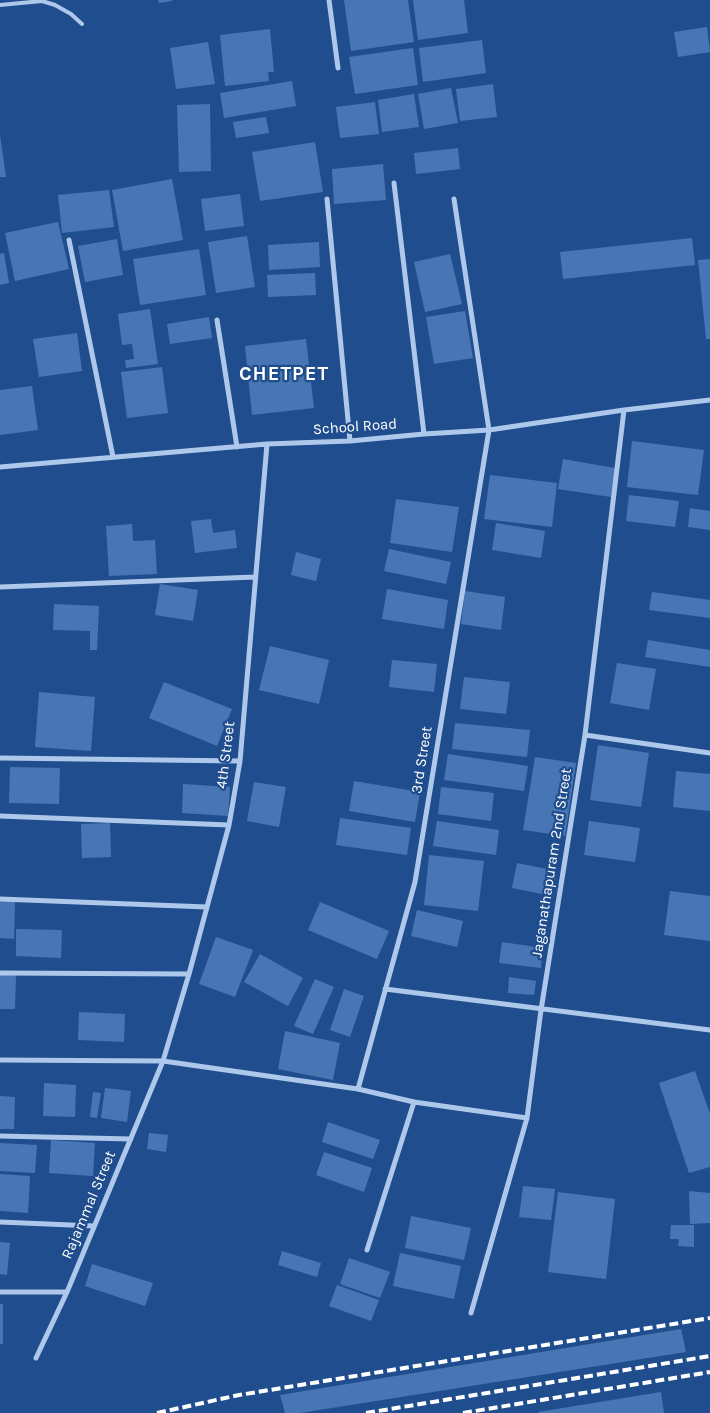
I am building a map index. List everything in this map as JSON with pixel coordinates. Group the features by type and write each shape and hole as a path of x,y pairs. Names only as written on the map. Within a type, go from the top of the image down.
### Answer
{"street":[{"path":"329,0 338,68"},
{"path":"394,183 424,434"},
{"name":"3rd Street","path":"358,1089 415,882 489,430 454,198"},
{"path":"327,200 350,441"},
{"path":"69,240 113,457"},
{"path":"217,320 237,447"},
{"name":"School Road","path":"0,467 267,444 350,441 489,430 624,410 710,400"},
{"name":"Jaganathapuram 2nd Street","path":"471,1313 526,1118 541,1010 585,735 624,410"},
{"name":"4th Street","path":"163,1061 189,974 229,825 240,761 267,444"},
{"path":"0,587 255,577"},
{"path":"585,735 710,753"},
{"path":"0,758 240,761"},
{"path":"0,816 229,825"},
{"path":"0,899 207,907"},
{"path":"0,973 189,974"},
{"path":"385,989 710,1030"},
{"path":"0,1060 163,1061 358,1089 414,1102 526,1118"},
{"name":"Rajammal Street","path":"36,1358 67,1292 163,1061"},
{"path":"367,1250 414,1102"},
{"path":"0,1136 131,1139"},
{"path":"0,1222 94,1226"},
{"path":"0,1292 67,1292"}],"lane":[{"path":"0,5 42,1 55,5 71,14 82,24"}],"building":[{"path":"158,0 172,0 172,1 159,3"},
{"path":"344,0 408,0 414,42 351,51"},
{"path":"413,0 464,0 468,33 418,40"},
{"path":"707,27 710,52 678,57 674,32"},
{"path":"270,29 274,72 268,72 269,81 225,86 220,35"},
{"path":"482,40 486,73 423,82 419,48"},
{"path":"208,42 215,84 176,89 170,48"},
{"path":"413,48 418,85 355,94 349,57"},
{"path":"292,81 296,106 224,118 220,93"},
{"path":"493,84 497,117 460,121 456,89"},
{"path":"451,88 458,123 424,129 418,94"},
{"path":"414,94 419,127 382,132 378,100"},
{"path":"375,102 379,134 340,138 336,107"},
{"path":"210,104 211,171 179,172 177,105"},
{"path":"266,117 269,133 236,138 233,122"},
{"path":"0,135 6,177 0,177"},
{"path":"315,142 323,192 260,201 252,152"},
{"path":"458,148 460,169 416,174 414,153"},
{"path":"383,164 386,200 334,204 332,169"},
{"path":"172,179 183,240 123,251 112,190"},
{"path":"109,190 114,227 62,233 58,195"},
{"path":"240,194 244,226 205,231 201,199"},
{"path":"58,222 69,269 15,281 5,233"},
{"path":"247,236 255,287 216,293 208,242"},
{"path":"692,238 695,265 563,279 560,252"},
{"path":"117,239 123,275 85,282 78,246"},
{"path":"319,242 320,267 269,270 268,245"},
{"path":"199,249 206,295 140,305 133,259"},
{"path":"4,253 9,283 0,285 0,254"},
{"path":"450,254 462,304 425,312 414,262"},
{"path":"710,259 710,339 706,339 698,260"},
{"path":"315,273 316,295 268,297 267,275"},
{"path":"150,309 158,364 126,368 125,360 134,359 132,344 122,345 118,314"},
{"path":"465,311 473,358 434,364 426,317"},
{"path":"209,317 212,338 170,344 167,324"},
{"path":"77,333 82,371 39,377 33,339"},
{"path":"306,339 314,408 252,415 245,346"},
{"path":"162,367 168,413 127,418 121,372"},
{"path":"32,386 38,430 0,435 0,390"},
{"path":"632,441 704,450 698,495 627,487"},
{"path":"563,459 615,468 611,497 558,489"},
{"path":"490,475 557,483 552,527 484,519"},
{"path":"629,495 679,501 675,527 626,521"},
{"path":"396,499 459,507 452,552 390,543"},
{"path":"690,508 710,511 710,530 688,527"},
{"path":"211,519 213,533 235,530 237,548 195,553 191,521"},
{"path":"496,523 545,531 541,558 492,550"},
{"path":"132,524 133,541 155,540 157,574 109,576 106,526"},
{"path":"389,549 451,562 446,584 384,571"},
{"path":"296,552 321,559 316,581 291,575"},
{"path":"160,584 198,590 193,621 155,615"},
{"path":"387,589 448,600 444,629 382,619"},
{"path":"465,591 505,597 501,630 461,624"},
{"path":"652,592 710,600 710,618 649,610"},
{"path":"54,604 99,606 97,650 90,650 90,631 53,630"},
{"path":"648,640 710,650 710,667 645,657"},
{"path":"270,646 329,660 319,704 259,690"},
{"path":"392,660 437,664 434,692 389,687"},
{"path":"617,663 656,669 649,710 610,703"},
{"path":"464,677 510,682 506,714 460,709"},
{"path":"164,682 232,709 217,746 149,718"},
{"path":"39,692 95,697 91,751 35,747"},
{"path":"455,723 530,730 527,757 452,749"},
{"path":"598,745 649,753 641,807 590,800"},
{"path":"448,754 528,766 524,791 444,780"},
{"path":"535,757 576,763 565,836 523,830"},
{"path":"10,767 60,768 59,804 9,803"},
{"path":"676,771 710,774 710,811 673,807"},
{"path":"354,781 420,792 415,822 349,811"},
{"path":"254,782 286,787 279,827 247,821"},
{"path":"183,784 230,787 228,816 182,813"},
{"path":"441,787 494,793 491,821 438,814"},
{"path":"340,818 411,828 407,855 336,845"},
{"path":"437,821 499,830 496,855 433,846"},
{"path":"589,821 640,828 635,862 584,855"},
{"path":"110,823 111,857 82,858 81,824"},
{"path":"429,855 484,861 478,911 424,905"},
{"path":"517,863 557,871 552,896 512,888"},
{"path":"670,891 710,896 710,941 664,935"},
{"path":"0,901 15,902 14,939 0,938"},
{"path":"320,902 389,931 377,959 308,930"},
{"path":"417,910 463,921 457,947 411,936"},
{"path":"16,929 62,930 61,958 16,956"},
{"path":"216,937 253,950 235,997 199,984"},
{"path":"502,942 543,948 541,968 499,963"},
{"path":"260,954 303,978 288,1006 244,982"},
{"path":"0,975 16,975 15,1009 0,1009"},
{"path":"509,977 536,981 534,995 508,993"},
{"path":"315,979 334,987 313,1034 294,1026"},
{"path":"344,989 364,996 350,1037 330,1030"},
{"path":"79,1012 125,1014 124,1042 78,1040"},
{"path":"285,1031 340,1043 333,1080 278,1069"},
{"path":"695,1071 710,1114 710,1167 689,1173 659,1083"},
{"path":"44,1083 76,1085 75,1117 43,1116"},
{"path":"105,1088 131,1091 127,1122 101,1118"},
{"path":"93,1092 101,1093 97,1118 90,1117"},
{"path":"0,1096 15,1097 14,1129 0,1129"},
{"path":"328,1122 380,1140 373,1159 322,1142"},
{"path":"149,1133 168,1135 166,1152 147,1149"},
{"path":"51,1140 95,1143 93,1176 49,1173"},
{"path":"0,1143 37,1145 35,1173 0,1171"},
{"path":"324,1152 372,1168 364,1192 316,1175"},
{"path":"0,1174 30,1176 28,1213 0,1211"},
{"path":"523,1186 555,1189 551,1220 519,1217"},
{"path":"689,1191 710,1193 710,1223 690,1224"},
{"path":"558,1192 615,1199 606,1279 548,1272"},
{"path":"411,1216 471,1228 464,1260 405,1248"},
{"path":"671,1225 694,1225 694,1247 678,1246 679,1239 670,1239"},
{"path":"0,1242 10,1243 7,1275 0,1274"},
{"path":"282,1251 321,1263 317,1277 278,1265"},
{"path":"400,1253 461,1266 454,1299 393,1286"},
{"path":"349,1258 390,1272 380,1298 340,1284"},
{"path":"92,1264 153,1283 145,1306 85,1286"},
{"path":"337,1285 379,1300 371,1321 329,1306"},
{"path":"0,1304 3,1304 3,1344 0,1344"},
{"path":"681,1329 686,1352 300,1413 285,1413 280,1395"},
{"path":"661,1392 664,1413 538,1413 538,1412"}],"railway":[{"path":"157,1413 239,1395 710,1318"},
{"path":"366,1413 710,1356"},
{"path":"463,1413 710,1372"}],"district":[{"name":"CHETPET","path":"284,374"}]}
